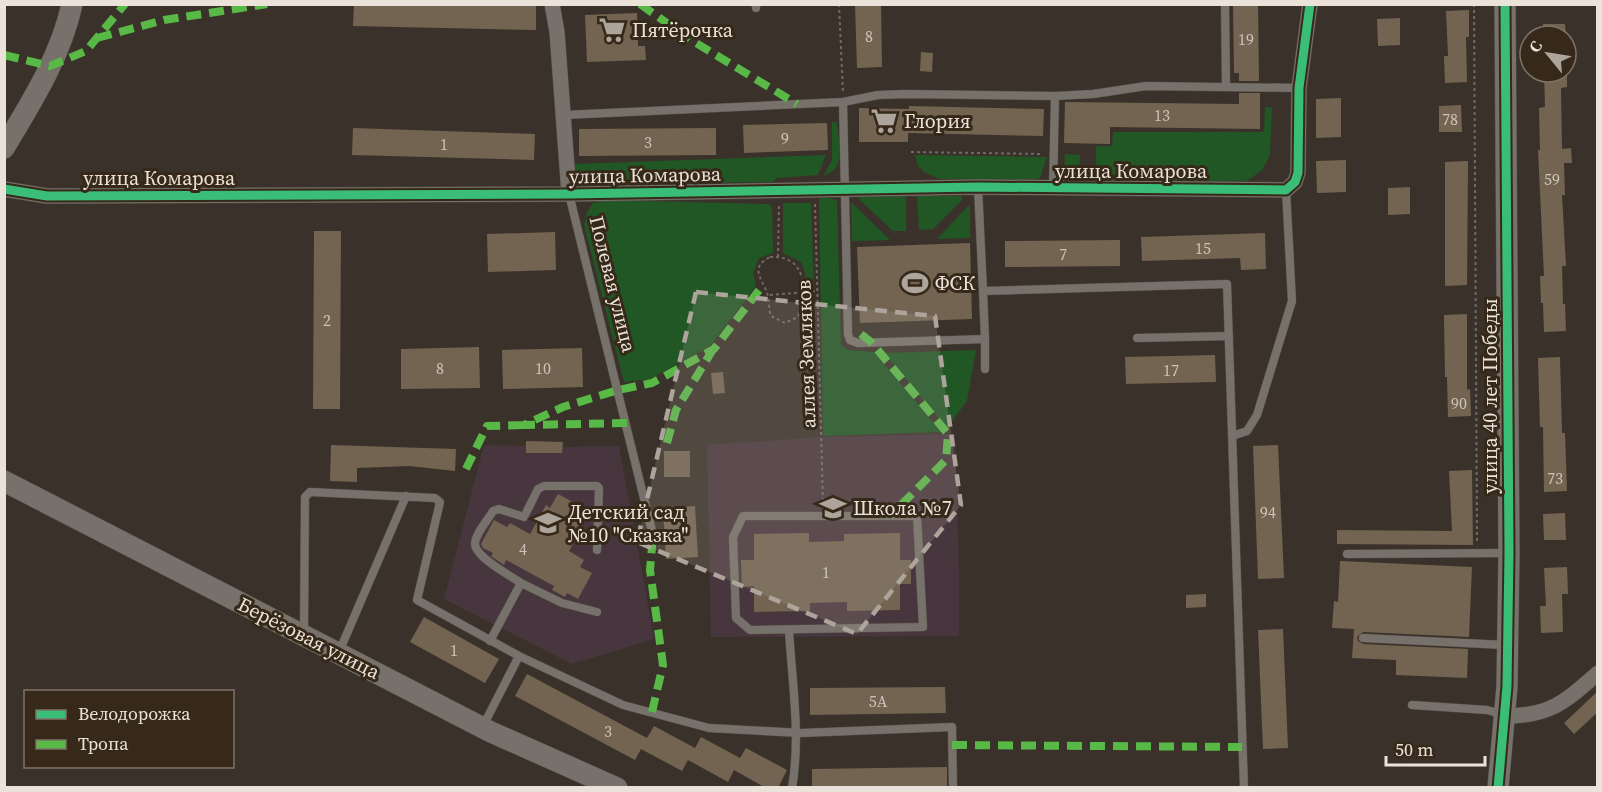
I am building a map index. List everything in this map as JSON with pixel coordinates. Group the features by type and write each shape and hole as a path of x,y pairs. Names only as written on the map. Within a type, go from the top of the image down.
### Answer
{"street":[{"path":"4,148 14,125 50,66 60,44 72,4"},
{"name":"Полевая улица","path":"552,4 557,32 569,194"},
{"path":"1286,190 1295,182 1298,173 1299,88 1310,4"},
{"name":"улица 40 лет Победы","path":"1498,788 1505,716 1509,553 1505,4"},
{"name":"улица Комарова","path":"4,189 17,193 47,196 569,194 978,187 1286,190"},
{"name":"Берёзовая улица","path":"4,481 482,728 617,788"},
{"path":"1505,716 1525,716 1545,711 1568,700 1598,673"}],"lane":[{"path":"1226,4 1226,87"},
{"path":"564,115 843,102 878,95 905,94 1054,96 1093,94 1146,86 1299,88"},
{"path":"1053,188 1054,96"},
{"path":"843,102 848,334 850,340 858,343 985,339"},
{"path":"978,187 985,369"},
{"path":"1232,436 1247,430 1257,415 1292,301 1286,190"},
{"name":"Полевая улица","path":"569,194 653,535"},
{"path":"983,291 1227,284 1244,788"},
{"path":"1137,338 1229,336"},
{"path":"597,550 599,488 597,486 544,486 538,489 524,517 499,509 493,511 475,545 484,558 522,583 562,603 597,612"},
{"path":"304,635 305,497 310,492 435,498 440,502 417,600 490,641 623,705 709,728 795,733 952,727 953,788"},
{"path":"339,653 405,496"},
{"path":"743,516 918,516 922,627 789,630 750,630 736,618 732,537 743,516"},
{"path":"1347,554 1509,553"},
{"path":"490,641 522,583"},
{"path":"789,630 795,733 795,770 792,788"},
{"path":"1363,638 1508,645"},
{"path":"482,728 519,656"},
{"path":"1412,705 1488,710 1505,716"}],"path":[{"path":"839,4 843,102"},
{"path":"1474,4 1478,554"},
{"path":"911,152 1054,154"},
{"path":"778,257 779,191"},
{"path":"778,257 794,262 799,267 802,277 798,317 785,323 771,316 768,309 768,295 759,280 758,271 764,260 778,257"},
{"path":"768,295 818,291"}],"highlighted area":[{"path":"696,292 935,316 961,505 857,634 637,542"}],"shaded area":[{"name":"Школа №7","path":"955,434 959,636 711,637 707,445 822,437"},
{"name":"Детский сад №10 \"Сказка\"","path":"526,441 563,442 563,447 619,446 654,639 572,664 444,599 484,445 525,446"}],"green space":[{"path":"1265,107 1272,107 1270,156 1262,170 1247,181 1096,180 1096,146 1112,146 1113,132 1264,132"},
{"path":"832,122 837,122 840,154 836,168 824,175 832,160"},
{"path":"1065,154 1080,155 1079,175 1064,174"},
{"path":"826,155 818,175 776,178 773,182 583,184 574,176 573,164"},
{"path":"915,155 1047,157 1040,178 1032,181 940,179 924,172 918,166"},
{"path":"859,195 906,196 906,231 893,231 860,200"},
{"path":"917,196 962,196 962,200 933,229 919,230"},
{"path":"819,198 831,198 837,201 841,345 848,350 874,352 941,432 823,436"},
{"path":"606,200 769,204 772,208 773,253 759,258 753,273 756,286 710,346 650,379 624,382 584,225 587,212 593,203"},
{"path":"851,202 890,240 852,241"},
{"path":"783,203 811,203 814,288 805,288 805,272 801,262 783,253"},
{"path":"970,204 970,238 937,239"},
{"path":"976,350 967,401 947,428 884,353"}],"building":[{"path":"354,4 536,4 536,30 353,26"},
{"path":"855,4 881,4 882,67 857,68"},
{"path":"1233,4 1258,4 1259,81 1239,81 1239,73 1234,73"},
{"path":"1469,10 1469,37 1466,37 1467,82 1445,83 1444,56 1448,56 1446,11"},
{"name":"Пятёрочка","path":"637,13 638,46 645,46 646,60 587,62 585,15"},
{"path":"1400,18 1400,45 1378,46 1377,19"},
{"path":"921,52 933,53 932,72 920,71"},
{"path":"1544,84 1567,84 1567,87 1561,88 1562,149 1571,148 1572,163 1564,163 1565,195 1562,195 1566,266 1562,266 1563,304 1565,304 1566,331 1544,332 1540,276 1544,276 1538,150 1540,150 1539,108 1545,107"},
{"path":"1239,93 1260,93 1260,129 1110,127 1110,144 1064,143 1065,102 1239,104"},
{"path":"1341,98 1341,137 1316,138 1316,99"},
{"path":"1461,105 1462,132 1439,132 1439,106"},
{"path":"909,106 1044,109 1043,136 908,133 908,142 859,142 859,108 909,109"},
{"path":"827,123 828,150 744,153 743,125"},
{"path":"353,128 535,134 534,160 352,155"},
{"path":"716,128 716,155 579,156 579,129"},
{"path":"1346,160 1346,192 1317,193 1316,161"},
{"path":"1468,161 1467,285 1445,286 1445,162"},
{"path":"1410,187 1410,214 1388,215 1388,188"},
{"path":"314,231 341,231 340,409 313,409"},
{"path":"555,232 556,270 488,272 487,234"},
{"path":"1265,233 1266,269 1241,270 1240,258 1142,261 1141,237"},
{"path":"1120,240 1120,266 1005,267 1005,241"},
{"name":"ФСК","path":"970,243 972,319 860,323 857,247"},
{"path":"1467,314 1467,390 1470,389 1471,416 1448,417 1444,315"},
{"path":"479,347 480,388 401,389 401,349"},
{"path":"582,348 583,387 503,389 502,350"},
{"path":"1215,355 1216,382 1126,384 1125,357"},
{"path":"1560,357 1562,433 1565,433 1567,491 1544,492 1543,427 1540,427 1538,358"},
{"path":"723,372 725,393 713,394 711,373"},
{"path":"526,441 563,442 562,453 526,453"},
{"path":"331,445 456,449 455,471 409,466 357,468 357,482 330,481"},
{"path":"1278,445 1284,578 1258,579 1253,446"},
{"path":"664,451 690,451 690,477 664,477"},
{"path":"1472,470 1473,545 1337,544 1337,530 1452,531 1449,471"},
{"path":"558,494 584,508 577,520 584,524 569,551 584,560 580,567 592,573 578,599 567,593 565,597 552,590 554,586 506,560 504,565 491,556 493,553 483,548 481,544 494,520 507,527 510,523 530,534 546,505 550,508"},
{"path":"695,506 698,557 666,559 663,508"},
{"path":"1565,513 1566,540 1544,540 1543,514"},
{"path":"809,533 809,542 844,541 844,534 900,533 900,560 911,560 911,584 900,584 900,610 847,611 847,602 810,603 810,611 754,612 754,586 742,587 741,560 754,560 754,534"},
{"path":"1340,561 1472,567 1469,637 1363,632 1357,637 1358,641 1363,644 1468,649 1467,678 1396,675 1396,660 1352,658 1354,629 1332,628 1334,601 1338,602"},
{"path":"1567,567 1568,594 1562,594 1563,632 1541,633 1540,606 1546,606 1544,568"},
{"path":"1206,594 1206,607 1186,608 1186,595"},
{"path":"424,617 499,659 485,683 410,642"},
{"path":"1283,629 1288,748 1263,749 1258,630"},
{"path":"527,674 647,738 654,726 695,748 701,737 740,758 746,748 787,770 778,788 766,788 734,770 728,782 688,760 682,771 641,749 635,760 515,696"},
{"path":"945,687 946,713 810,715 810,688"},
{"path":"1598,691 1598,712 1574,734 1564,723"},
{"path":"947,767 947,788 812,788 812,769"}],"marked path":[{"path":"4,55 50,66 86,51 125,4"},
{"path":"97,38 164,20 267,4"},
{"path":"640,4 691,40 797,104"},
{"path":"627,423 524,425 563,407 618,390 652,383 714,349 763,285"},
{"path":"861,334 871,342 948,434 946,460 890,516"},
{"path":"667,443 676,410 712,351"},
{"path":"466,469 487,426 524,425"},
{"path":"652,712 663,665 650,570 653,535"},
{"path":"952,745 1242,747"}],"cycle path":[{"path":"4,189 47,196 569,194 978,187 1286,190 1295,182 1298,173 1299,88 1310,4"},
{"path":"1498,788 1507,686 1509,553 1505,4"}],"place":[{"name":"Пятёрочка","path":"612,30"},
{"name":"Глория","path":"884,121"},
{"name":"ФСК","path":"915,283"},
{"name":"Школа №7","path":"833,508"},
{"name":"Детский сад №10 \"Сказка\"","path":"548,523"}]}
